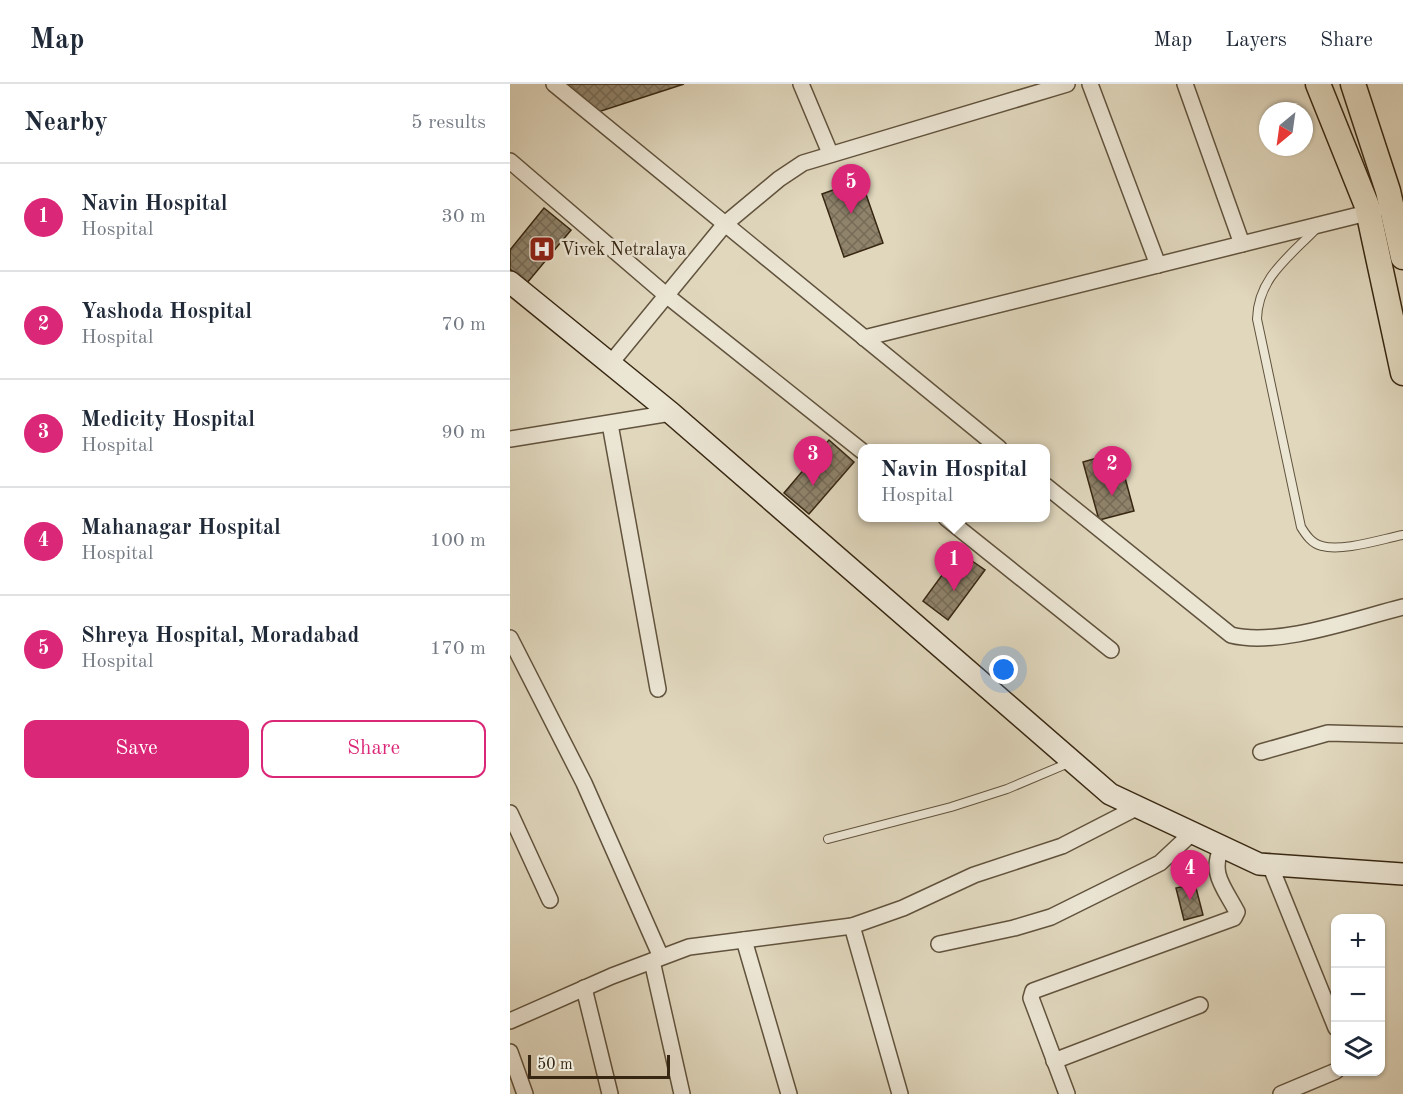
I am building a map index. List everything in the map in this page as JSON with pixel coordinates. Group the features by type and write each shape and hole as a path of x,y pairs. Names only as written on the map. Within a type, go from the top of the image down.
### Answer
{"main road":[{"path":"1318,84 1368,213 1403,369"},
{"path":"1353,84 1392,205 1403,257"},
{"path":"510,282 671,413 1110,794 1259,864 1403,874"}],"street":[{"path":"554,84 994,444"},
{"path":"801,84 830,153"},
{"path":"610,364 725,224 779,179 804,163 830,153 1067,84"},
{"path":"1090,84 1158,265"},
{"path":"1185,84 1242,244"},
{"path":"510,161 666,295 858,448"},
{"path":"864,338 1368,213 1392,205"},
{"path":"510,439 671,413"},
{"path":"610,424 658,689"},
{"path":"1050,489 1231,635 1250,640 1277,637 1403,607"},
{"path":"951,522 1111,650"},
{"path":"510,638 584,783 657,959 682,1094"},
{"path":"1261,752 1328,733 1403,735"},
{"path":"510,1022 584,988 689,947 852,926 903,908 974,875 1062,846 1138,807"},
{"path":"510,813 550,900"},
{"path":"939,944 1014,928 1051,917 1160,863 1192,833"},
{"path":"1066,1094 1031,998 1033,991 1234,918 1237,912 1215,871 1215,861 1222,846"},
{"path":"1270,864 1333,1022"},
{"path":"852,926 900,1094"},
{"path":"744,940 789,1094"},
{"path":"584,988 610,1094"},
{"path":"1054,1061 1200,1005"},
{"path":"510,1052 525,1094"},
{"path":"1281,1094 1331,1073"}],"lane":[{"path":"1320,225 1275,272 1264,286 1257,301 1257,320 1301,527 1309,539 1321,546 1338,547 1403,535"},
{"path":"828,839 951,807 1007,789 1072,761"}],"building":[{"path":"558,84 684,84 592,114"},
{"path":"861,180 883,243 844,257 822,194"},
{"path":"544,208 571,230 527,283 510,269 510,250"},
{"path":"829,440 854,462 809,514 784,493"},
{"path":"1118,452 1134,511 1099,520 1083,462"},
{"path":"959,552 985,570 948,620 923,601"},
{"path":"1195,884 1203,915 1184,920 1176,888"}],"place":[{"name":"Shreya Hospital, Moradabad","path":"851,214"},
{"name":"Vivek Netralaya","path":"542,249"},
{"name":"Medicity Hospital","path":"813,486"},
{"name":"Yashoda Hospital","path":"1112,496"},
{"name":"Navin Hospital","path":"954,591"},
{"name":"Mahanagar Hospital","path":"1190,900"}]}
